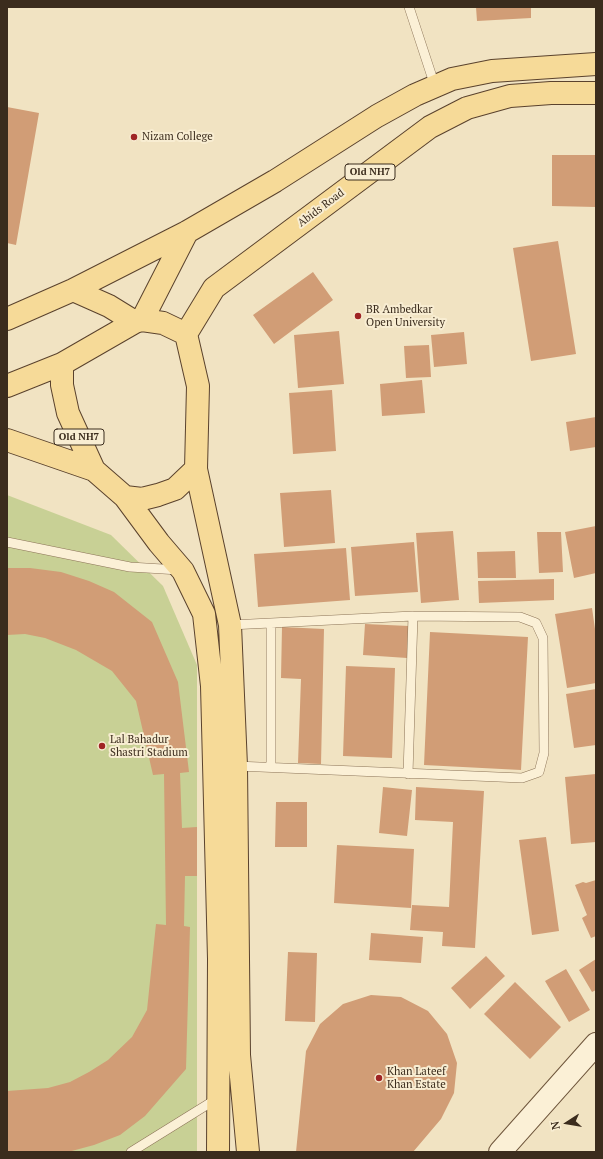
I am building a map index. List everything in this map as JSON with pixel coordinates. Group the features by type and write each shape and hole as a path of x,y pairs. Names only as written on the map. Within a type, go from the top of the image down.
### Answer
{"main road":[{"path":"7,319 73,290 187,232 275,181 377,116 415,94 452,79 492,70 596,64"},
{"name":"Abids Road","path":"186,334 214,288 430,127 467,108 510,96 551,93 596,93"},
{"path":"7,386 62,364 139,321 187,232"},
{"path":"73,290 139,321 163,323 186,334 198,386 196,469 230,626 236,766 240,1055 248,1152"},
{"name":"Old NH7","path":"62,364 62,385 68,413 94,470 125,497"},
{"path":"7,440 94,470"},
{"path":"125,497 142,499 175,489 196,469"},
{"path":"125,497 158,543 183,571 204,614 212,686 219,959 218,1152"},
{"path":"500,1152 596,1044"}],"lane":[{"path":"409,7 434,86"},
{"path":"7,542 130,567 183,571"},
{"path":"230,626 413,616 520,618 536,623 543,638 544,753 538,772 522,778 236,766"},
{"path":"408,774 413,616"},
{"path":"271,624 271,767"},
{"path":"131,1152 218,1097"}],"green space":[{"name":"Lal Bahadur Shastri Stadium","path":"7,495 111,535 163,586 197,665 197,1152 7,1152"}],"building":[{"path":"476,7 531,7 531,18 477,21"},
{"path":"7,107 39,113 16,245 7,243"},
{"path":"552,155 596,155 596,207 552,206"},
{"path":"558,241 576,354 531,361 513,248"},
{"path":"313,272 333,300 274,344 253,315"},
{"path":"339,331 344,384 298,388 294,335"},
{"path":"464,332 467,364 434,367 431,335"},
{"path":"429,345 431,377 406,378 404,346"},
{"path":"422,380 425,413 382,416 380,384"},
{"path":"332,390 336,451 293,454 289,393"},
{"path":"596,417 596,447 570,451 566,422"},
{"path":"331,490 335,543 284,547 280,493"},
{"path":"596,526 596,573 574,578 565,532"},
{"path":"453,531 459,600 421,603 416,533"},
{"path":"537,532 561,532 563,572 539,573"},
{"path":"414,542 418,592 355,596 351,547"},
{"path":"346,548 350,600 258,607 254,554"},
{"path":"515,551 516,578 478,578 477,552"},
{"path":"7,568 30,568 61,572 89,581 114,592 152,622 178,682 189,772 180,773 182,828 197,827 197,876 185,876 184,926 190,927 186,1069 145,1116 120,1135 94,1145 68,1152 7,1152 7,1091 48,1088 70,1082 89,1072 108,1060 132,1037 147,1010 156,924 166,925 164,774 153,775 136,701 112,671 76,650 45,638 25,634 7,635"},
{"path":"554,579 554,600 479,603 478,581"},
{"path":"592,608 596,636 596,683 567,688 555,614"},
{"path":"365,624 409,626 407,658 363,655"},
{"path":"282,627 324,629 321,764 298,763 301,679 281,678"},
{"path":"430,632 528,637 521,770 424,765"},
{"path":"346,666 395,668 392,758 343,756"},
{"path":"596,689 596,745 574,748 566,694"},
{"path":"596,774 596,842 571,844 565,777"},
{"path":"383,787 412,790 407,836 379,833"},
{"path":"416,787 484,791 475,948 442,946 443,932 410,930 412,905 449,907 453,822 415,820"},
{"path":"276,802 307,802 307,847 275,847"},
{"path":"546,837 559,931 532,935 519,840"},
{"path":"337,845 414,849 411,908 334,903"},
{"path":"596,880 596,936 591,938 582,918 587,915 575,885"},
{"path":"371,933 423,937 421,963 369,960"},
{"path":"288,952 317,953 315,1022 285,1021"},
{"path":"486,956 505,976 470,1009 451,988"},
{"path":"596,959 596,990 592,992 579,970"},
{"path":"566,969 590,1010 569,1022 545,981"},
{"path":"515,982 561,1027 530,1059 484,1014"},
{"name":"Khan Lateef Khan Estate","path":"371,995 401,997 428,1011 447,1034 457,1063 454,1093 441,1119 413,1152 296,1152 306,1051 320,1024 343,1004"}],"place":[{"name":"Nizam College","path":"134,137"},
{"name":"BR Ambedkar Open University","path":"358,316"},
{"name":"Lal Bahadur Shastri Stadium","path":"102,746"},
{"name":"Khan Lateef Khan Estate","path":"379,1078"}]}
